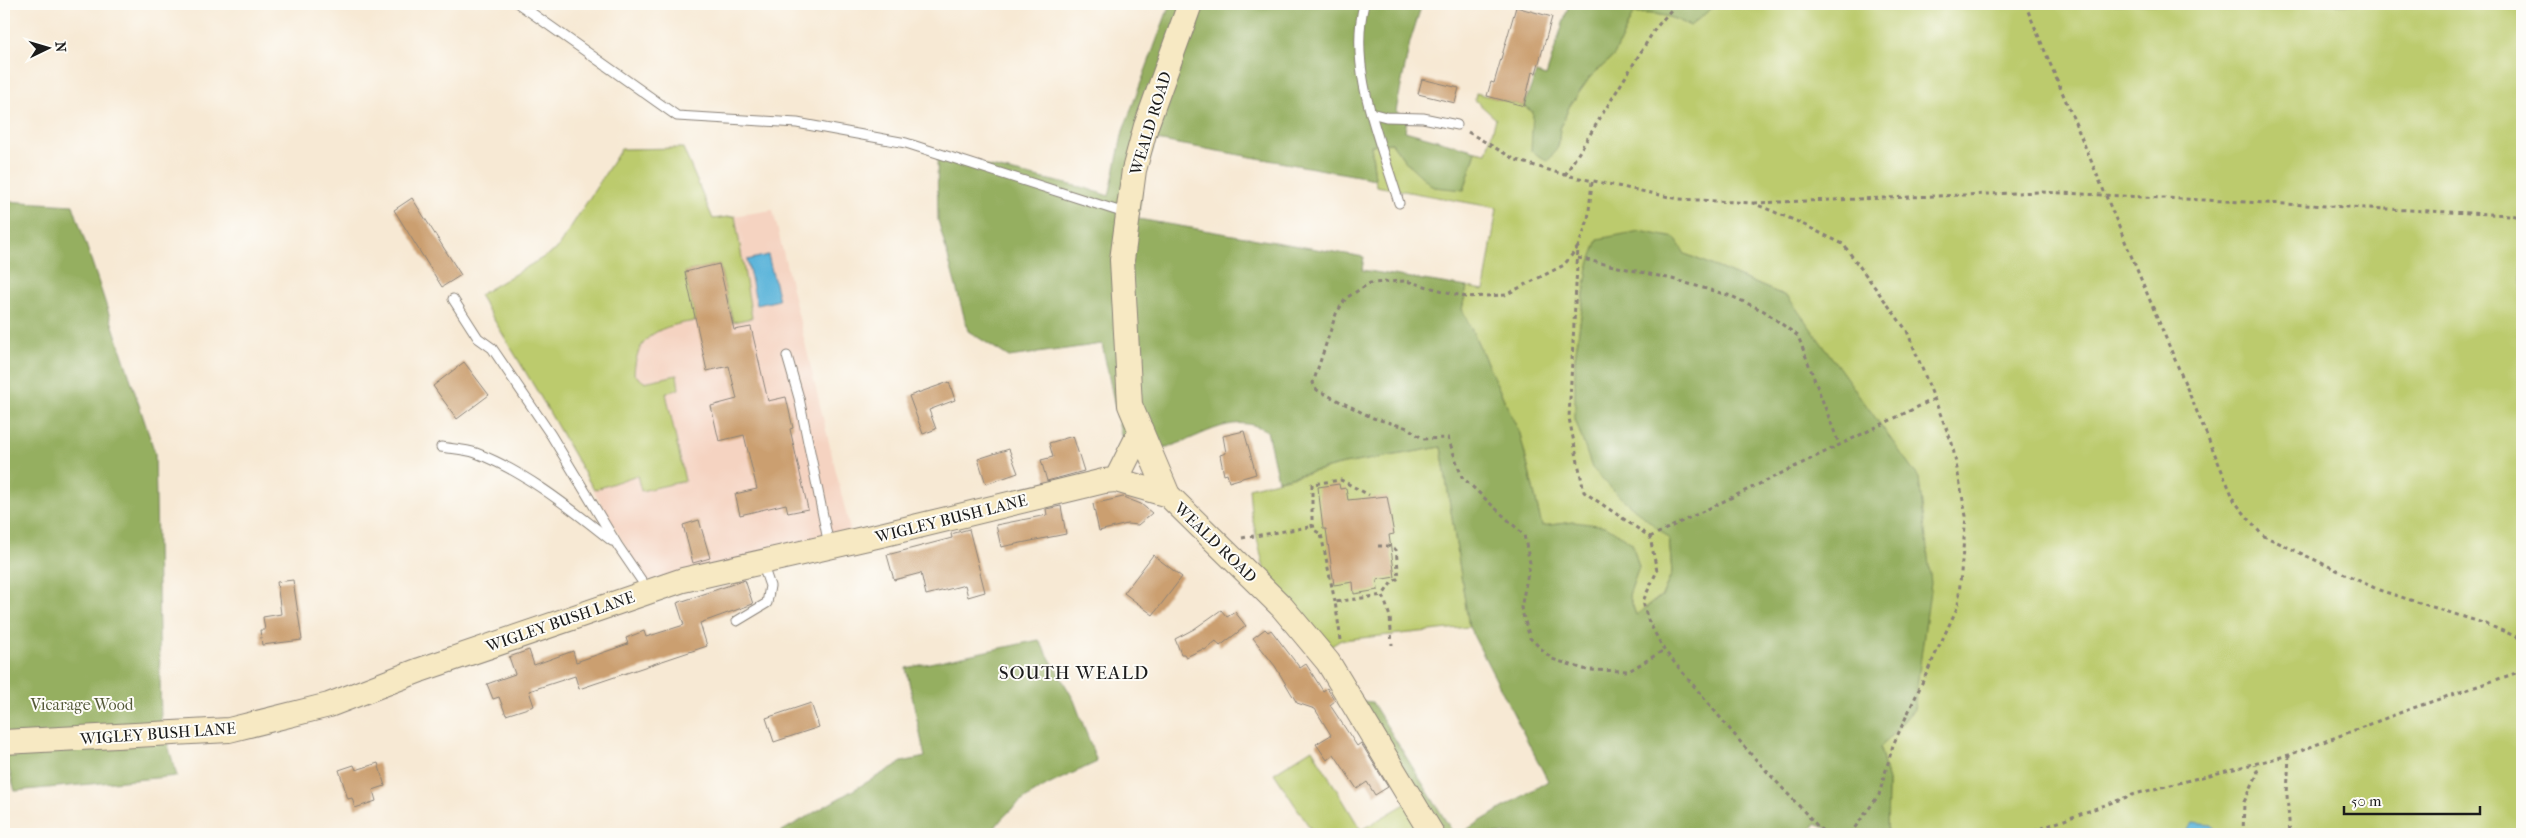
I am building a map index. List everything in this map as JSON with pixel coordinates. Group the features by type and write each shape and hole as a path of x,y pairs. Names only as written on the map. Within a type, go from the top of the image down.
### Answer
{"street":[{"name":"WEALD ROAD","path":"1190,4 1146,126 1134,170 1122,260 1130,405 1168,495 1218,542 1282,607 1328,662 1432,834"},
{"path":"1116,480 1141,430"},
{"name":"WIGLEY BUSH LANE","path":"4,742 229,730 329,705 420,670 648,590 683,580 1116,480 1168,495"}],"lane":[{"path":"519,4 677,116 796,123 906,143 1128,214"},
{"path":"1364,4 1358,45 1371,114 1399,203"},
{"path":"1371,114 1386,118 1423,118 1457,125"},
{"path":"453,299 478,338 492,348 540,419 618,546 648,590"},
{"path":"788,356 799,398 819,505 830,547"},
{"path":"441,448 474,452 523,476 576,512 618,546"},
{"path":"737,621 767,603 770,586 762,562"}],"path":[{"path":"1565,174 1655,29 1676,4"},
{"path":"2025,4 2107,195 2234,502 2262,535 2379,590 2445,610 2522,639"},
{"path":"1457,125 1516,160 1592,182 1679,199 1753,203 2041,192 2510,214 2522,217"},
{"path":"1592,182 1588,220 1578,247 1564,265 1505,295 1466,297 1406,281 1370,283 1346,298 1341,306 1313,382 1317,390 1373,418 1408,428 1423,439 1448,438 1462,477 1524,535 1530,562 1521,608 1530,638 1552,659 1588,670 1629,671 1664,650"},
{"path":"1753,203 1843,244 1908,331 1952,443 1966,516 1958,606 1893,745 1879,795 1850,834"},
{"path":"1578,247 1569,418 1584,492 1650,538 1657,571 1643,601 1647,618 1664,650 1748,751 1825,834"},
{"path":"1578,258 1672,279 1731,296 1764,311 1798,336 1839,444"},
{"path":"1650,538 1934,399"},
{"path":"1341,640 1321,534 1314,530 1312,484 1341,480 1369,495"},
{"path":"1218,542 1314,526"},
{"path":"1335,602 1383,595 1392,582 1399,578 1396,550 1388,546 1378,546"},
{"path":"1383,595 1390,617 1392,645"},
{"path":"2026,834 2136,794 2289,756 2410,709 2522,671"},
{"path":"2289,756 2287,795 2290,834"},
{"path":"2243,834 2244,802 2258,773 2255,764"}],"shaded area":[{"path":"683,148 713,219 773,210 852,538 645,581 540,396 479,295 556,250 621,149"}],"green space":[{"path":"1170,4 1422,4 1410,42 1396,111 1407,120 1405,131 1476,151 1464,190 1433,187 1405,161 1392,143 1371,145 1375,179 1156,140 1143,178 1138,219 1364,257 1362,270 1467,287 1462,309 1520,434 1542,526 1574,522 1606,526 1632,543 1639,567 1629,595 1636,615 1662,596 1672,573 1669,538 1619,496 1592,468 1575,419 1575,358 1588,267 1598,239 1640,231 1675,238 1685,254 1788,297 1919,478 1931,583 1914,709 1880,748 1888,782 1887,834 1842,834 1815,824 1811,834 1459,834 1548,781 1469,627 1441,447 1344,464 1278,480 1267,431 1253,425 1227,425 1175,445 1162,448 1123,444 1102,344 1009,357 968,331 938,220 937,155 1085,188 1109,196 1123,131"},
{"path":"1569,4 1717,4 1690,26 1663,16 1633,14 1613,57 1590,77 1569,107 1560,129 1558,146 1548,161 1531,151 1533,112 1524,106 1536,73 1546,76"},
{"path":"1717,4 2522,4 2522,834 1887,834 1888,782 1880,748 1914,709 1788,297 1685,254 1588,267 1575,358 1646,517 1669,538 1672,573 1662,595 1636,615 1629,595 1639,567 1574,522 1542,526 1520,434 1462,309 1467,287 1484,290 1497,208 1376,186 1371,145 1392,143 1405,161 1464,190 1476,151 1486,153 1496,119 1475,100 1476,93 1524,106 1533,112 1533,130 1558,146 1560,129 1569,107 1590,77 1613,57 1633,14 1663,15 1690,25"},
{"path":"683,148 713,219 735,216 752,318 733,322 719,264 685,272 696,321 662,329 653,334 645,341 640,350 634,374 644,382 677,375 679,389 666,393 685,481 641,491 637,475 594,490 479,295 556,250 621,149"},
{"name":"Vicarage Wood","path":"4,201 73,205 155,453 161,721 177,776 15,791 4,752"},
{"path":"1441,447 1469,627 1341,640 1330,647 1264,568 1251,513 1249,488 1344,464"},
{"path":"1039,640 1074,700 1097,762 1038,790 1024,799 1000,821 991,834 782,834 782,831 902,762 925,757 906,668"},
{"path":"1352,700 1372,702 1454,834 1432,834"},
{"path":"1312,749 1361,830 1412,800 1432,834 1314,834 1274,773"}],"water":[{"path":"768,255 779,300 757,305 747,260"},
{"path":"2193,823 2211,825 2217,834 2184,834"}],"building":[{"path":"1516,7 1552,17 1536,73 1532,72 1524,106 1487,96 1491,82 1494,83"},
{"path":"1422,79 1459,88 1455,103 1418,94"},
{"path":"412,198 461,275 442,287 394,210"},
{"path":"719,264 734,330 751,327 768,401 786,397 793,428 790,429 808,509 788,513 786,504 740,515 735,494 757,489 744,435 719,441 711,406 737,399 729,366 707,371 685,272"},
{"path":"464,362 489,395 457,419 433,386"},
{"path":"949,382 955,400 929,410 936,429 923,434 909,396"},
{"path":"1244,431 1256,474 1229,482 1227,474 1224,475 1220,455 1226,453 1223,436"},
{"path":"1073,436 1084,471 1047,481 1041,460 1053,457 1049,443"},
{"path":"1009,449 1018,473 986,484 978,459"},
{"path":"1339,484 1340,489 1346,488 1348,500 1387,496 1394,534 1389,535 1395,577 1377,580 1378,590 1354,594 1353,582 1334,585 1326,529 1323,529 1318,487"},
{"path":"1123,497 1141,504 1152,513 1138,525 1127,524 1099,531 1093,504"},
{"path":"1061,506 1066,534 1001,547 996,525 1047,515 1046,509"},
{"path":"699,520 710,558 693,563 683,525"},
{"path":"969,529 985,592 968,597 965,585 926,595 921,573 894,580 887,555 952,538 951,534"},
{"path":"1153,555 1182,577 1153,615 1124,593"},
{"path":"293,580 302,640 262,645 260,630 265,630 263,617 281,614 277,582"},
{"path":"745,580 753,604 700,623 707,646 579,689 575,676 529,691 534,706 506,715 499,697 493,699 487,684 515,674 509,657 529,650 534,665 573,651 576,662 628,644 626,638 644,631 646,637 684,625 677,603"},
{"path":"1221,610 1227,617 1235,612 1246,626 1220,646 1216,641 1205,650 1203,649 1186,657 1184,654 1181,654 1175,639 1194,629"},
{"path":"1265,629 1268,632 1271,630 1300,668 1306,664 1323,691 1327,688 1335,701 1330,705 1357,746 1361,743 1388,787 1375,795 1367,782 1357,789 1334,754 1327,760 1316,744 1331,735 1315,709 1297,703 1275,666 1253,638"},
{"path":"811,703 819,727 774,742 766,718"},
{"path":"378,763 385,786 373,790 376,801 355,808 352,798 348,799 339,770 354,765 356,770"}],"district":[{"name":"SOUTH WEALD","path":"1074,672"}]}
